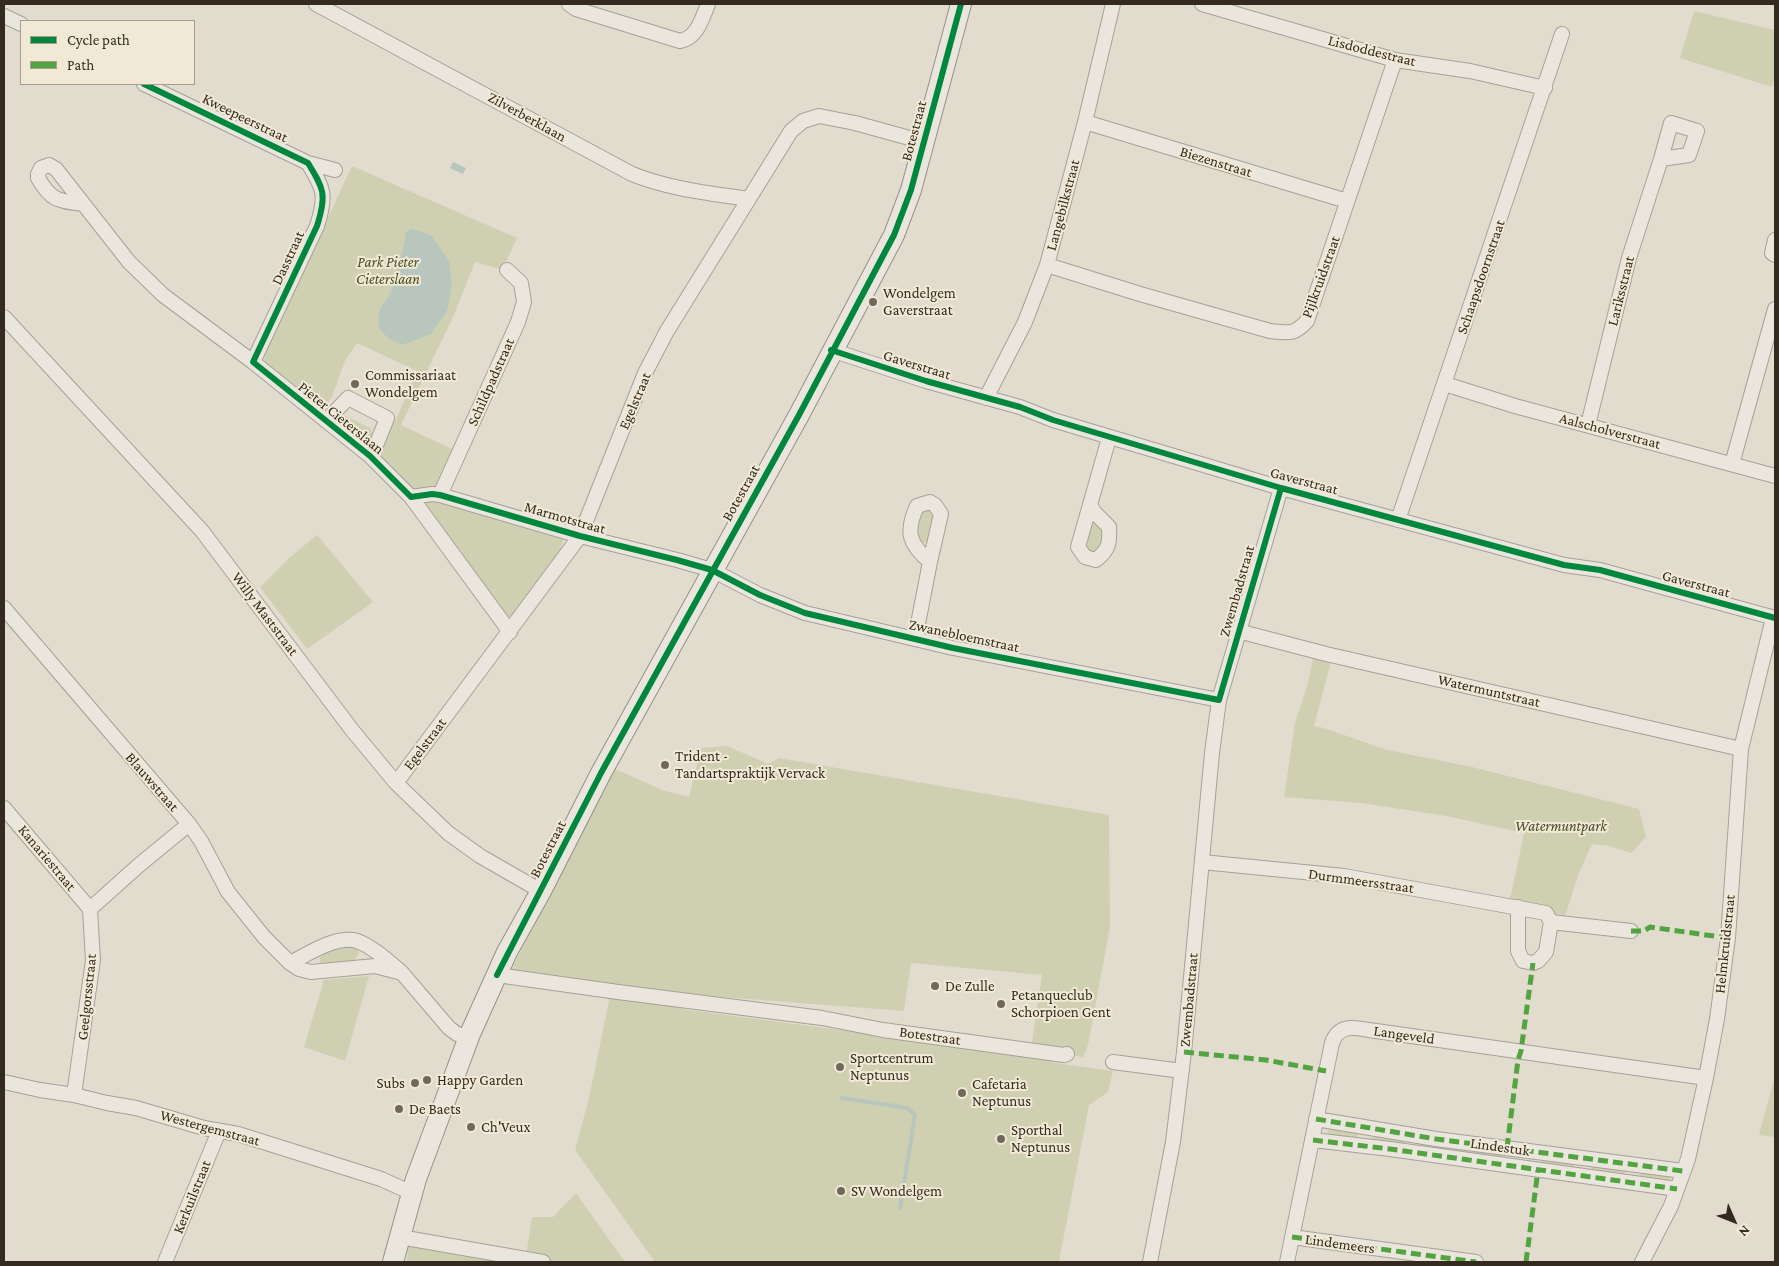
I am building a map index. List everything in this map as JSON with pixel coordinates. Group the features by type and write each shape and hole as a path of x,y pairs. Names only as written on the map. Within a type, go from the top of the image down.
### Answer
{"street":[{"name":"Zilverberklaan","path":"316,4 632,174 650,182 671,187 748,199"},
{"path":"569,4 576,9 680,41 688,40 695,33 708,4"},
{"name":"Botestraat","path":"393,1262 412,1193 469,1037 497,975 603,768 799,414 894,235 911,190 961,4"},
{"name":"Langebilkstraat","path":"986,398 1025,322 1047,265 1113,4"},
{"name":"Lisdoddestraat","path":"1202,4 1395,60 1470,71 1545,88"},
{"path":"4,16 20,24"},
{"name":"Schaapsdoornstraat","path":"1398,520 1562,34"},
{"name":"Pijlkruidstraat","path":"1047,265 1270,331 1287,332 1298,330 1308,321 1395,60"},
{"name":"Kweepeerstraat","path":"146,85 308,163 335,170"},
{"name":"Egelstraat","path":"396,782 580,536 646,373 667,332 791,131 803,121 819,116 855,122 924,142"},
{"name":"Biezenstraat","path":"1084,122 1348,201"},
{"name":"Lariksstraat","path":"1588,425 1629,258 1661,158"},
{"name":"Dasstraat","path":"253,362 322,213 324,199 322,186 308,163"},
{"name":"Pieter Cieterslaan","path":"83,204 129,262 163,295 253,362 370,456 410,497 510,632"},
{"path":"1775,240 1772,253 1775,255"},
{"name":"Schildpadstraat","path":"440,495 518,322 524,302 521,283 507,270"},
{"path":"1732,464 1775,309"},
{"name":"Willy Maststraat","path":"4,316 202,531 352,730 396,782 448,833 480,856 541,891"},
{"name":"Gaverstraat","path":"832,350 919,379 1020,407 1109,438 1281,488 1564,565 1600,570 1774,618"},
{"name":"Aalscholverstraat","path":"1444,384 1515,406 1775,476"},
{"name":"Pieter Cieterslaan","path":"326,421 348,398 387,418 370,456"},
{"path":"1091,506 1109,438"},
{"name":"Zwembadstraat","path":"1150,1262 1173,1142 1182,1071 1219,700 1281,488"},
{"name":"Marmotstraat","path":"410,497 426,494 440,495 580,536 712,570"},
{"path":"915,639 930,562"},
{"name":"Zwanebloemstraat","path":"712,570 760,595 805,613 952,648 1219,700"},
{"name":"Blauwstraat","path":"4,608 189,824 201,841 228,892 264,937 290,963 299,969 311,972 368,966 386,968 402,973"},
{"name":"Helmkruidstraat","path":"1642,1262 1671,1206 1684,1171 1706,1078 1717,1018 1728,938 1741,749 1774,618"},
{"name":"Watermuntstraat","path":"1238,631 1326,654 1741,749"},
{"name":"Kanariestraat","path":"4,808 90,909"},
{"path":"90,909 189,824"},
{"name":"Durmmeersstraat","path":"1202,862 1344,876 1546,913 1551,922"},
{"path":"1518,907 1518,950 1522,961 1533,963 1538,961 1546,952 1551,922 1631,931"},
{"name":"Geelgorsstraat","path":"74,1095 93,960 90,909"},
{"path":"290,963 330,944 352,940 362,944 402,973 449,1028 457,1034 469,1037"},
{"name":"Botestraat","path":"497,975 822,1018 883,1030 1067,1054"},
{"name":"Langeveld","path":"1288,1262 1332,1042 1338,1031 1343,1028 1376,1031 1706,1078"},
{"path":"1113,1062 1182,1071"},
{"name":"Westergemstraat","path":"4,1082 136,1108 204,1128 238,1134 381,1179 412,1193"},
{"name":"Lindestuk","path":"1316,1119 1436,1138 1684,1171"},
{"name":"Kerkuilstraat","path":"165,1262 218,1131"},
{"name":"Lindestuk","path":"1313,1140 1677,1189"},
{"name":"Lindemeers","path":"1292,1237 1476,1262"},
{"path":"400,1238 543,1262"}],"green space":[{"path":"1694,11 1775,30 1775,76 1772,87 1680,58"},
{"name":"Park Pieter Cieterslaan","path":"352,166 517,238 502,270 475,262 453,317 401,425 454,450 434,495 563,537 558,553 551,564 513,615 506,617 380,460 380,450 417,371 357,343 345,361 331,399 323,409 265,366 264,355"},
{"path":"344,415 370,428 374,436 367,448 338,422 337,420"},
{"path":"929,509 933,515 928,540 923,544 915,539 918,512"},
{"path":"1093,523 1097,523 1102,528 1101,549 1090,553 1083,546 1090,526"},
{"path":"317,535 373,602 307,649 260,587 289,558"},
{"name":"Watermuntpark","path":"1313,658 1331,662 1314,726 1387,750 1472,767 1639,809 1646,837 1631,853 1608,846 1592,844 1579,873 1565,916 1510,900 1524,833 1446,816 1362,803 1284,797 1295,723 1308,683"},
{"path":"727,746 768,764 779,758 1109,815 1110,927 1088,1045 1083,1057 1031,1049 1042,975 911,963 904,1011 684,994 681,1009 1046,1057 1055,1063 1113,1071 1108,1092 1089,1105 1059,1262 655,1262 575,1150 589,1098 612,986 512,969 558,873 615,769 662,790 689,797 701,748"},
{"path":"353,946 358,949 359,953 353,963 321,964 319,959 326,952"},
{"path":"369,976 345,1061 304,1047 324,980"},
{"path":"1775,1076 1775,1137 1759,1135"},
{"path":"1332,1127 1359,1131 1357,1141 1331,1138 1327,1132"},
{"path":"1373,1133 1405,1138 1404,1147 1371,1143"},
{"path":"1468,1147 1502,1151 1501,1160 1468,1156"},
{"path":"1543,1156 1575,1160 1573,1170 1541,1166"},
{"path":"1594,1163 1626,1168 1624,1177 1591,1172"},
{"path":"1641,1169 1671,1176 1669,1182 1639,1179"},
{"path":"576,1193 625,1262 561,1262 526,1256 532,1217 553,1217"},
{"path":"408,1244 518,1262 407,1262"}],"shaded area":[{"path":"453,162 466,168 463,174 450,168"},
{"path":"412,229 431,235 449,261 452,285 447,311 431,334 402,345 384,334 378,320 381,308 392,289 406,232"}],"waterway":[{"path":"842,1098 907,1108 915,1115 900,1208"}],"marked path":[{"path":"1631,931 1644,931 1650,927 1728,938"},
{"path":"1507,1148 1533,963"},
{"path":"1184,1052 1266,1060 1326,1071"},
{"path":"1316,1119 1436,1139 1683,1171"},
{"path":"1313,1140 1677,1189"},
{"path":"1526,1262 1538,1170"},
{"path":"1292,1237 1476,1262"}],"cycle path":[{"path":"497,975 601,773 799,415 894,235 911,190 961,4"},
{"path":"146,85 308,163 321,186 323,199 317,226 253,362 370,456 411,497 432,494 440,495 580,536 712,570 760,595 805,613 953,648 1219,700 1281,488"},
{"path":"831,350 926,381 1020,407 1053,420 1281,488 1564,565 1600,570 1775,618"}],"place":[{"name":"Wondelgem Gaverstraat","path":"873,302"},
{"name":"Commissariaat Wondelgem","path":"355,384"},
{"name":"Trident - Tandartspraktijk Vervack","path":"665,765"},
{"name":"De Zulle","path":"935,986"},
{"name":"Petanqueclub Schorpioen Gent","path":"1001,1004"},
{"name":"Sportcentrum Neptunus","path":"840,1067"},
{"name":"Happy Garden","path":"427,1080"},
{"name":"Subs","path":"415,1083"},
{"name":"Cafetaria Neptunus","path":"962,1093"},
{"name":"De Baets","path":"399,1109"},
{"name":"Ch'Veux","path":"471,1127"},
{"name":"Sporthal Neptunus","path":"1001,1139"},
{"name":"SV Wondelgem","path":"841,1191"}]}
